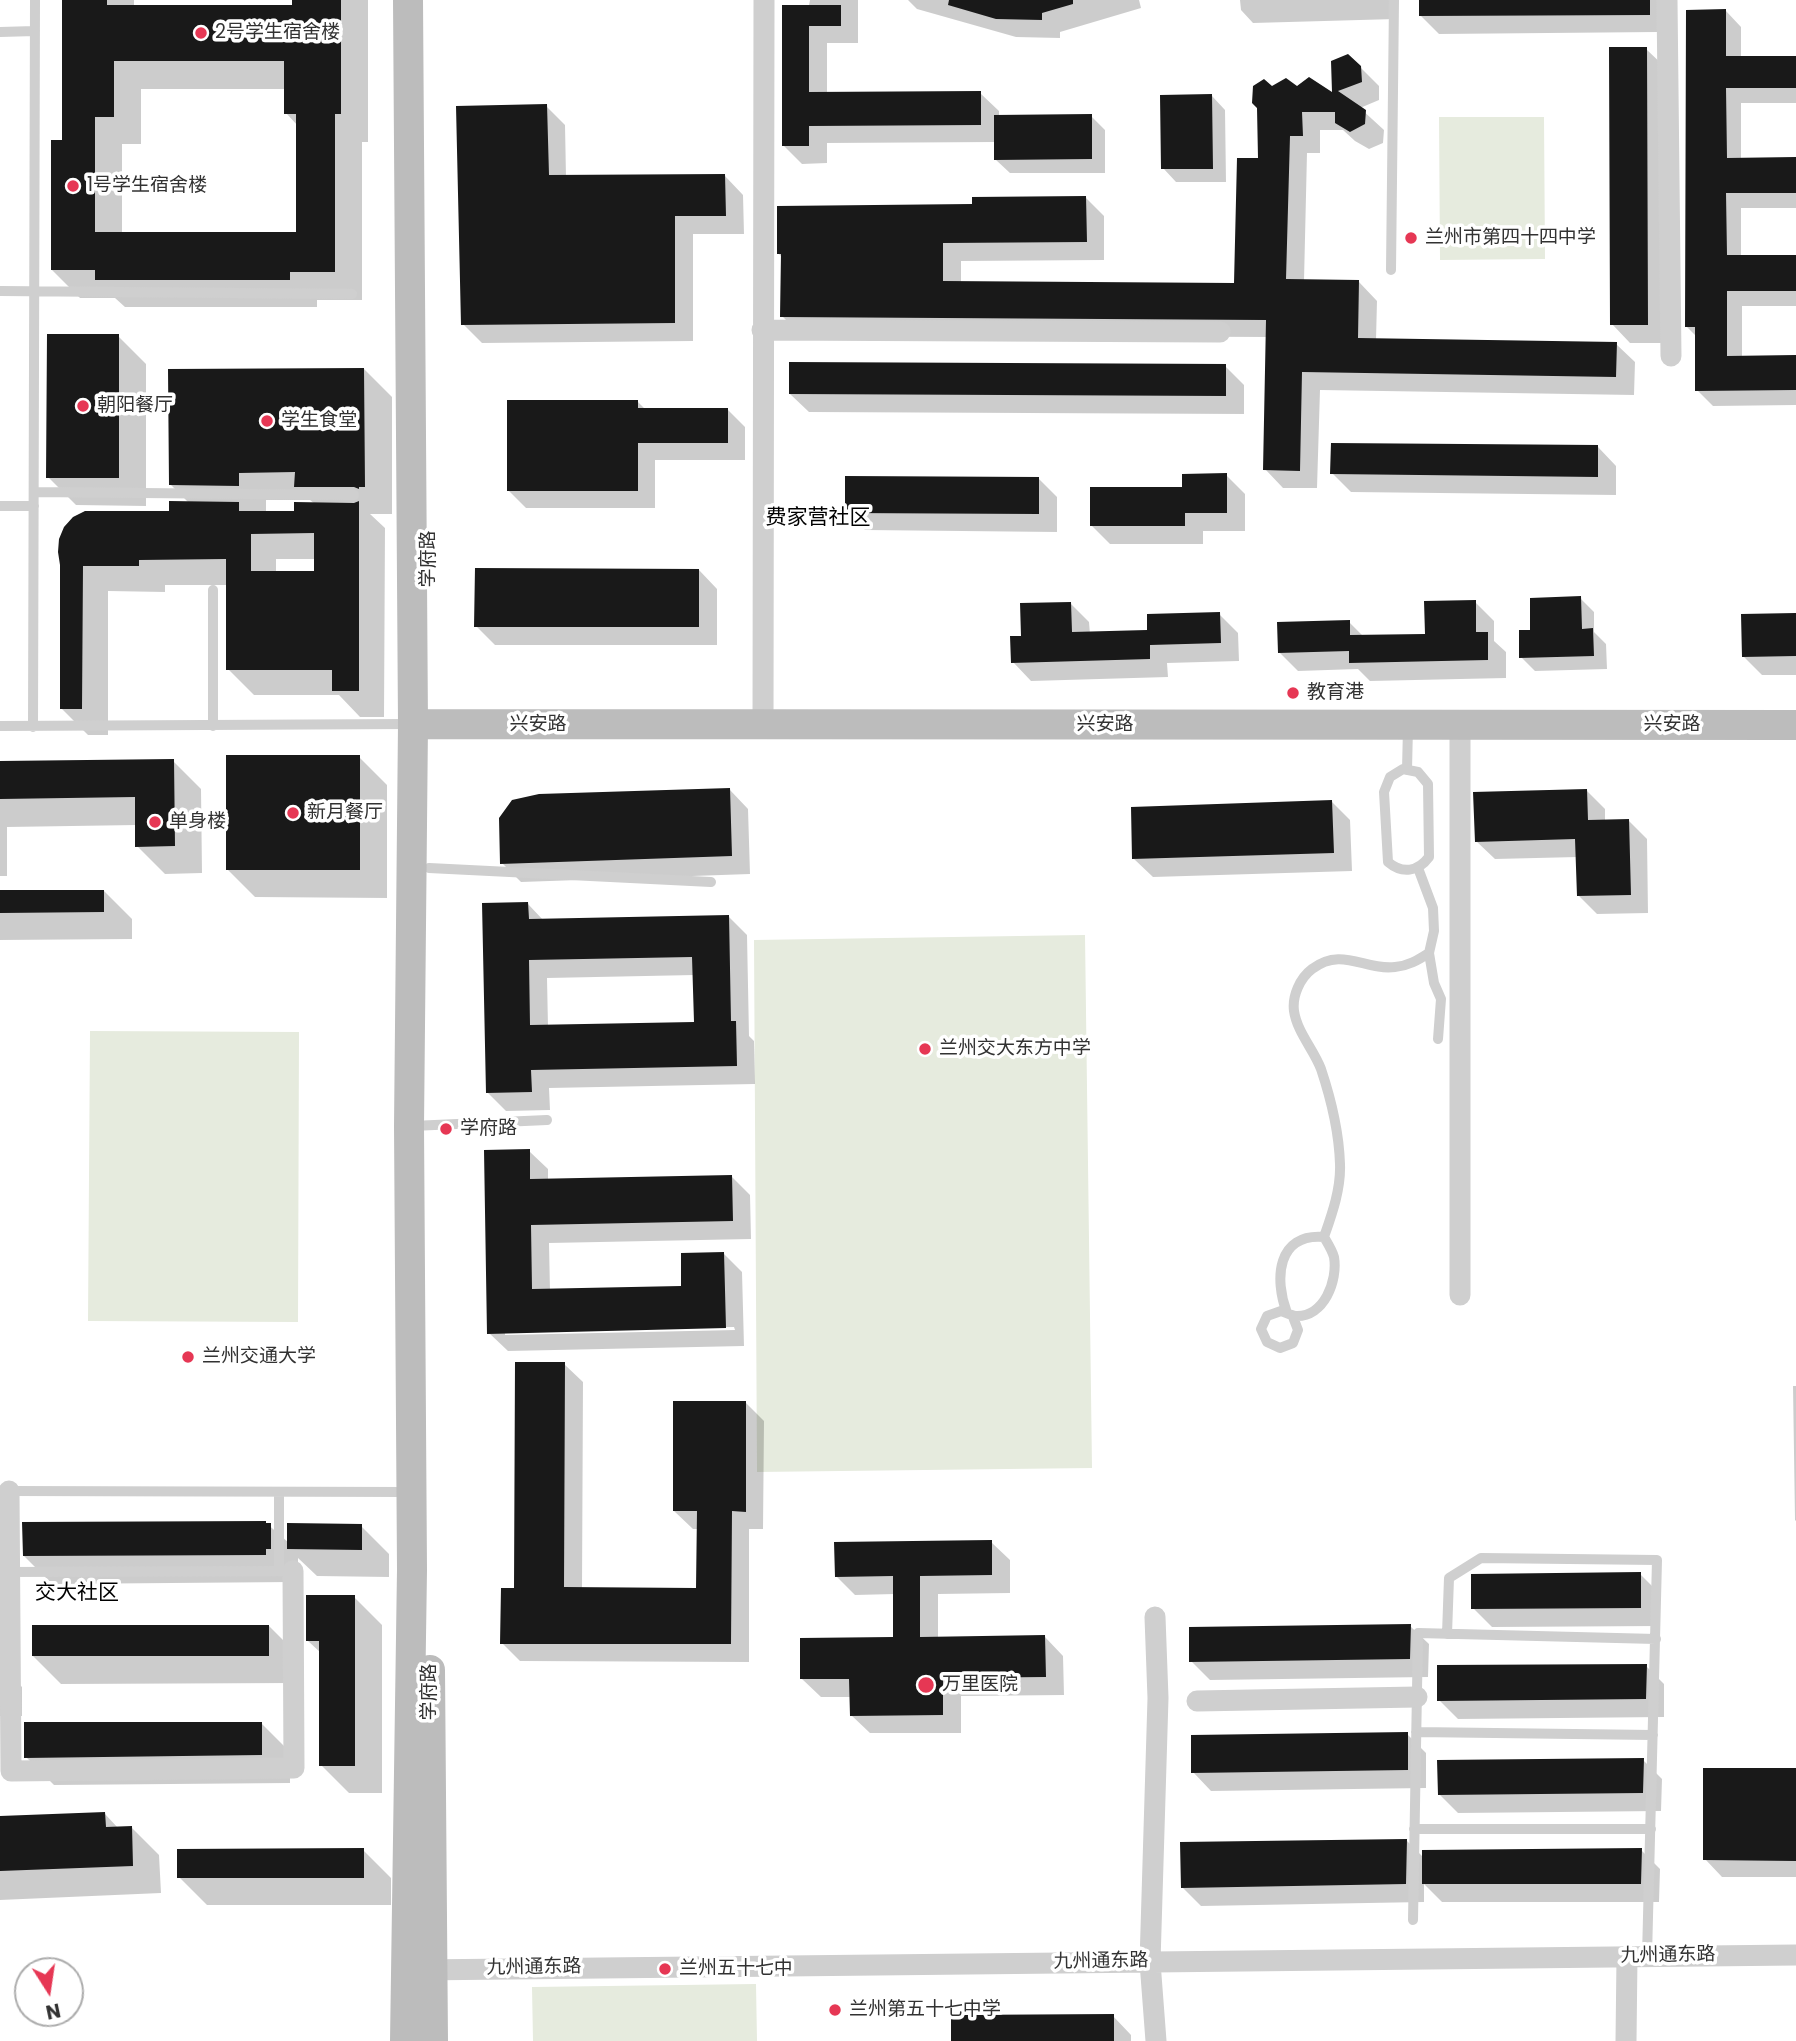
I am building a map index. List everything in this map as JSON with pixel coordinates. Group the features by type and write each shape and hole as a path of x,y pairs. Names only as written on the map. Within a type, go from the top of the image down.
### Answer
{"street":[{"name":"学府路","path":"408,0 422,724 429,868 417,1126 419,1970"},
{"name":"学府路","path":"425,0 422,724 411,1492 419,1970 433,2041"},
{"path":"763,724 764,0"},
{"path":"1667,0 1671,356"},
{"path":"762,330 1220,332"},
{"name":"兴安路","path":"422,724 1796,725"},
{"path":"1460,1295 1461,725"},
{"path":"4,1491 5,1738 11,1771 294,1769 286,1571"},
{"path":"1155,1617 1158,1699 1150,1962 1156,2041"},
{"path":"1197,1701 1417,1697"},
{"name":"九州通东路","path":"419,1970 1796,1955"},
{"path":"1626,2041 1637,1956"},
{"path":"405,2041 419,1970"}],"lane":[{"path":"33,727 35,0"},
{"path":"1391,270 1394,0"},
{"path":"0,32 35,31"},
{"path":"0,291 352,293"},
{"path":"34,492 354,495"},
{"path":"0,506 34,506"},
{"path":"213,590 213,726"},
{"path":"0,726 422,724"},
{"path":"1407,770 1409,725"},
{"path":"1407,770 1418,772 1428,784 1429,857 1418,868 1402,870 1388,862 1386,784 1396,772 1407,770"},
{"path":"429,868 711,881"},
{"path":"1418,868 1433,908 1434,931 1429,953 1434,983 1441,999 1438,1039"},
{"path":"1324,1237 1302,1238 1289,1248 1280,1274 1280,1294 1290,1315 1313,1312 1325,1300 1334,1269 1330,1247 1324,1237 1335,1202 1340,1165 1333,1116 1321,1068 1297,1023 1295,995 1311,969 1326,961 1342,958 1358,960 1376,967 1394,967 1413,963 1429,953"},
{"path":"417,1126 547,1121"},
{"path":"4,1491 411,1492"},
{"path":"5,1572 286,1571 279,1492"},
{"path":"1447,1634 1449,1578 1481,1558 1657,1560 1651,1829 1637,1956"},
{"path":"1413,1920 1418,1633 1656,1639"},
{"path":"1416,1732 1653,1735"},
{"path":"1414,1829 1651,1829"}],"shaded area":[{"path":"1439,117 1544,117 1545,259 1440,260"},
{"path":"1085,935 1092,1468 757,1472 754,940"},
{"path":"90,1031 299,1032 298,1322 88,1321"},
{"path":"756,1984 757,2041 533,2041 532,1987"}],"building":[{"path":"62,0 107,0 107,5 292,5 292,0 341,0 341,114 335,114 335,272 290,272 290,280 95,280 95,270 51,270 51,140 62,140","holes":["114,61 284,61 284,114 296,114 296,232 95,232 95,117 114,117"]},
{"path":"949,0 1073,0 1073,4 1042,13 1042,20 996,19 948,5"},
{"path":"1419,0 1650,0 1650,15 1419,16"},
{"path":"782,5 841,5 841,26 809,26 809,92 981,91 981,125 809,126 809,146 782,146"},
{"path":"1726,9 1726,56 1796,56 1796,88 1726,88 1727,158 1796,157 1796,193 1726,193 1727,255 1796,255 1796,291 1727,291 1727,356 1796,355 1796,390 1695,391 1695,327 1685,327 1686,10"},
{"path":"1609,47 1647,47 1648,325 1610,325"},
{"path":"1348,54 1361,66 1362,82 1338,91 1366,110 1365,124 1350,132 1335,123 1335,112 1302,112 1303,136 1290,136 1286,279 1359,280 1358,338 1617,342 1616,377 1302,372 1300,471 1263,470 1266,320 780,317 781,254 777,254 777,206 972,204 972,197 1086,196 1087,242 943,243 943,281 1234,283 1237,158 1258,158 1257,108 1252,103 1253,86 1264,79 1272,86 1286,78 1297,86 1309,77 1332,92 1331,61"},
{"path":"1212,94 1213,169 1161,169 1160,95"},
{"path":"547,104 549,175 725,174 726,216 675,216 675,323 461,325 456,106"},
{"path":"1092,114 1092,159 994,160 994,115"},
{"name":"朝阳餐厅","path":"47,334 119,334 119,478 46,478"},
{"path":"789,362 1226,364 1226,396 789,394"},
{"name":"学生食堂","path":"364,368 365,487 294,487 295,472 239,473 239,486 169,485 168,369"},
{"path":"507,400 638,400 638,408 728,408 728,443 638,443 638,491 507,491"},
{"path":"1331,443 1598,445 1598,477 1330,474"},
{"path":"1227,473 1227,513 1185,513 1185,526 1090,526 1090,487 1182,487 1182,474"},
{"path":"845,476 1039,477 1039,514 845,513"},
{"path":"169,501 239,502 239,511 294,511 294,502 359,501 359,691 332,691 332,670 226,670 226,559 139,560 139,566 83,566 82,709 60,709 58,552 64,527 73,517 85,511 169,511","holes":["314,533 314,571 251,571 251,534"]},
{"path":"475,568 699,569 699,627 474,627"},
{"path":"1581,596 1582,629 1593,628 1594,656 1519,658 1519,630 1530,630 1530,598"},
{"path":"1476,600 1476,632 1488,632 1488,660 1349,663 1349,651 1278,653 1277,622 1350,620 1350,635 1425,634 1424,601"},
{"path":"1071,602 1072,632 1147,630 1147,614 1220,612 1221,643 1150,645 1150,659 1011,663 1010,636 1021,636 1020,603"},
{"path":"1796,613 1796,656 1742,657 1741,614"},
{"name":"新月餐厅","path":"226,755 360,755 360,870 226,870"},
{"name":"单身楼","path":"174,759 175,846 135,847 135,797 0,799 0,761"},
{"path":"730,788 732,856 500,864 499,818 512,800 539,794"},
{"path":"1587,789 1588,820 1629,819 1631,895 1577,896 1575,839 1475,842 1473,792"},
{"path":"1332,800 1334,853 1132,859 1131,807"},
{"path":"0,890 104,890 104,912 0,913"},
{"path":"528,902 529,919 729,915 731,1021 736,1021 737,1066 531,1070 532,1092 486,1093 482,903","holes":["692,957 694,1022 530,1025 529,960"]},
{"path":"530,1149 530,1179 732,1175 733,1221 531,1225 532,1289 681,1286 681,1253 724,1252 726,1328 487,1334 484,1150"},
{"path":"515,1362 565,1362 564,1587 696,1588 697,1511 673,1511 673,1401 746,1401 746,1512 732,1511 731,1644 500,1644 501,1588 514,1588"},
{"path":"22,1522 271,1523 271,1549 266,1549 266,1555 23,1556"},
{"path":"287,1523 362,1524 362,1550 287,1549"},
{"path":"992,1540 992,1575 920,1576 920,1637 1045,1635 1046,1677 943,1678 943,1715 850,1716 849,1679 800,1679 800,1638 893,1637 893,1576 835,1577 834,1542"},
{"path":"1641,1572 1641,1608 1471,1609 1471,1574"},
{"path":"306,1595 355,1595 355,1766 319,1766 319,1641 306,1641"},
{"path":"1411,1624 1410,1659 1189,1662 1189,1627"},
{"path":"32,1625 269,1625 269,1656 32,1656"},
{"path":"1647,1664 1646,1699 1437,1701 1437,1665"},
{"path":"24,1722 262,1722 262,1755 24,1758"},
{"path":"1408,1732 1408,1770 1191,1773 1191,1735"},
{"path":"1644,1758 1643,1793 1438,1795 1437,1760"},
{"path":"1703,1768 1796,1768 1796,1861 1703,1860"},
{"path":"105,1812 106,1827 132,1826 133,1866 0,1871 0,1816"},
{"path":"1407,1839 1406,1884 1181,1888 1180,1842"},
{"path":"364,1848 364,1878 177,1878 177,1849"},
{"path":"1642,1848 1641,1884 1422,1884 1422,1850"},
{"path":"1114,2014 1114,2041 951,2041 951,2015"}],"place":[{"name":"2号学生宿舍楼","path":"201,33"},
{"name":"1号学生宿舍楼","path":"73,186"},
{"name":"兰州市第四十四中学","path":"1411,238"},
{"name":"朝阳餐厅","path":"83,406"},
{"name":"学生食堂","path":"267,421"},
{"name":"教育港","path":"1293,693"},
{"name":"新月餐厅","path":"293,813"},
{"name":"单身楼","path":"155,822"},
{"name":"兰州交大东方中学","path":"925,1049"},
{"name":"学府路","path":"446,1129"},
{"name":"兰州交通大学","path":"188,1357"},
{"name":"万里医院","path":"926,1685"},
{"name":"兰州五十七中","path":"665,1969"},
{"name":"兰州第五十七中学","path":"835,2010"}],"district":[{"name":"费家营社区","path":"818,519"},
{"name":"交大社区","path":"77,1594"}]}
